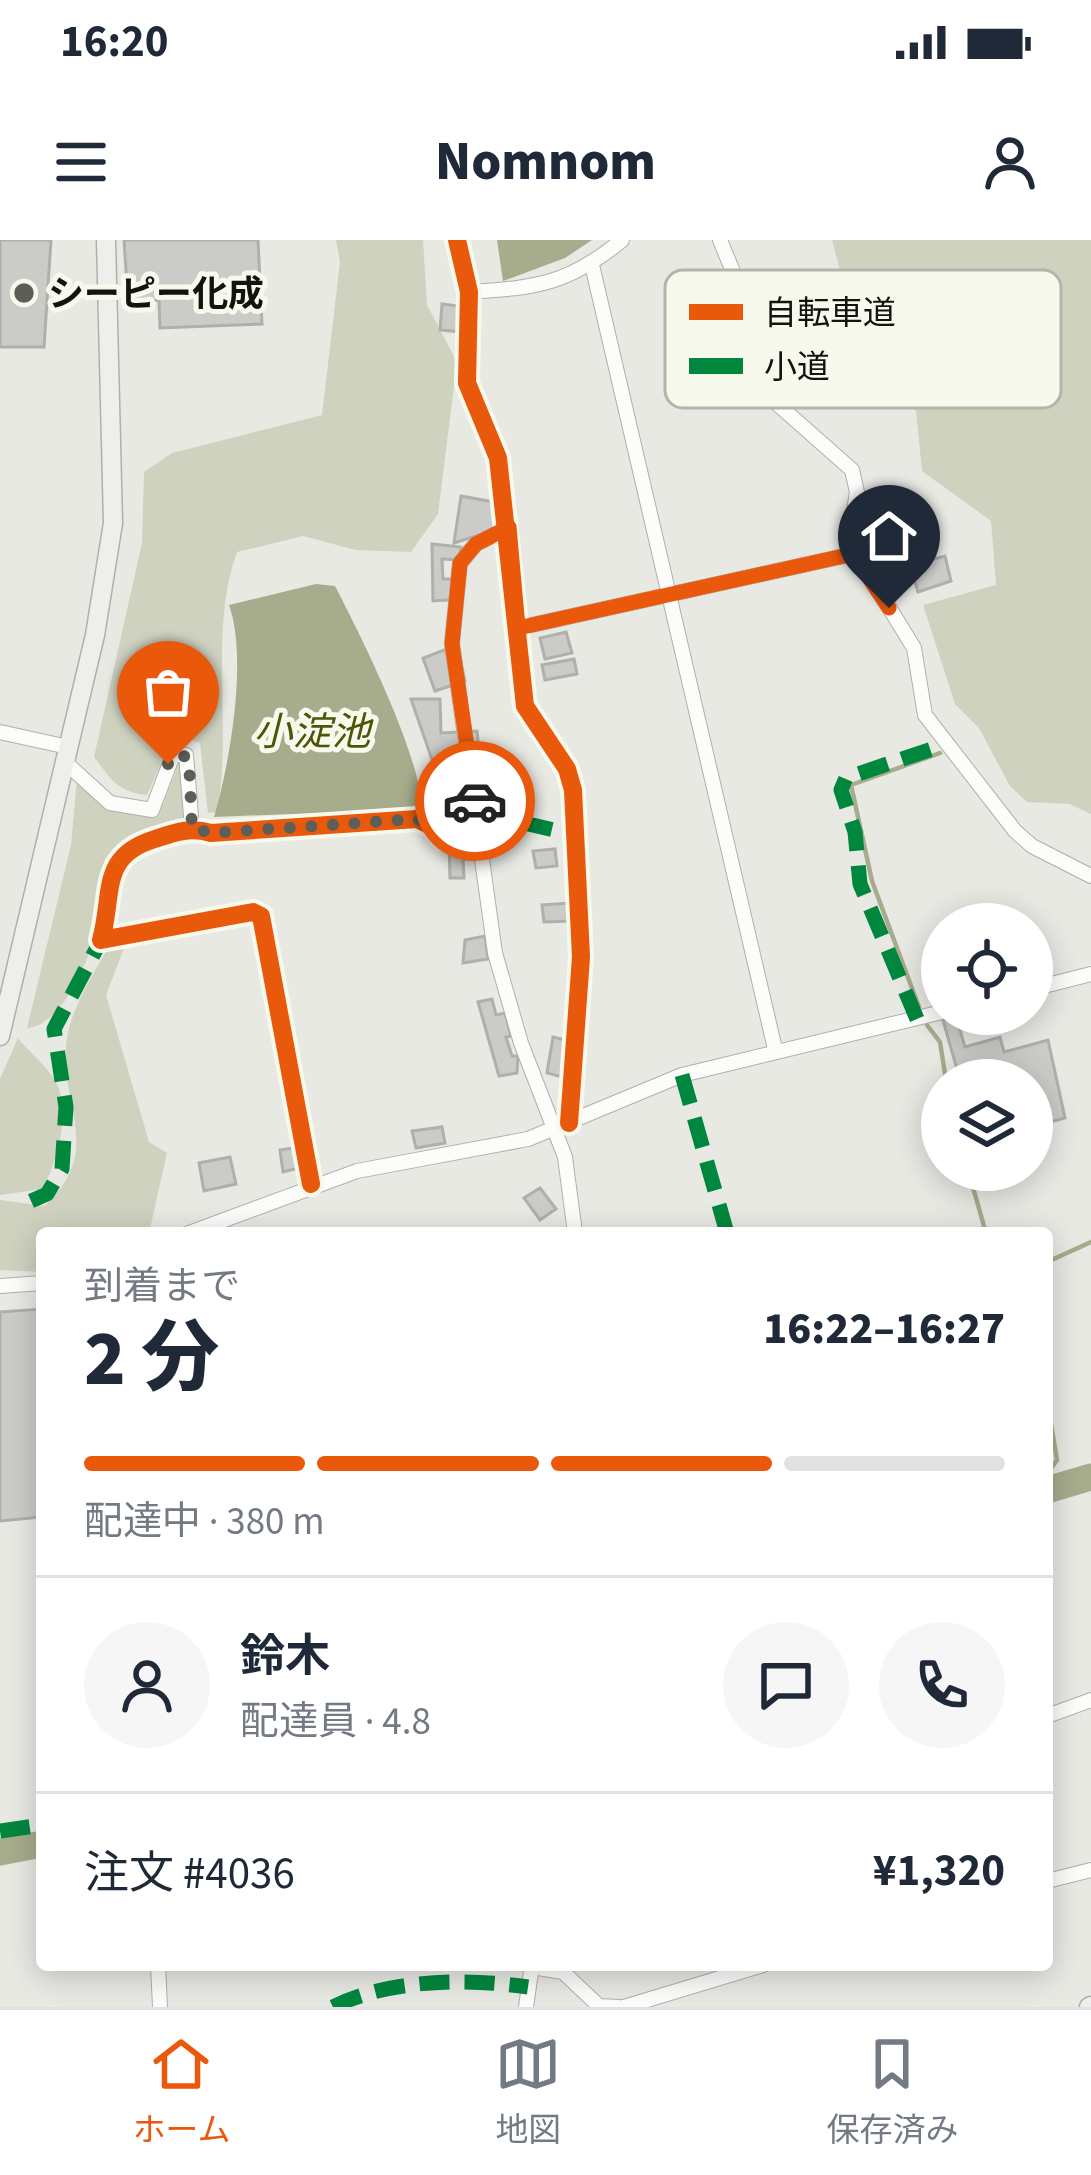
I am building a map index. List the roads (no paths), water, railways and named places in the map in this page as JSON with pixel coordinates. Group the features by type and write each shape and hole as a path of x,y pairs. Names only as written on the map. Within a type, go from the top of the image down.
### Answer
{"street":[{"path":"0,1036 67,755 113,523 106,240"},
{"path":"458,240 469,292 467,383 498,458 525,706 567,769 573,790 581,957 562,1126 574,1227"},
{"path":"469,292 538,288 592,265 622,240"},
{"path":"720,240 732,270"},
{"path":"592,265 775,1049"},
{"path":"781,408 852,470 857,492 848,529 853,554 914,648 917,690 944,745 1032,846 1091,876"},
{"path":"509,527 476,544 460,563 452,644 495,953 521,1043 562,1126"},
{"path":"518,628 853,554"},
{"path":"0,732 67,755 110,803 152,809 172,755 186,755 192,828"},
{"path":"311,1184 261,916 253,911 101,940 118,859 128,848 192,828 211,833 417,819 443,839 478,837"},
{"path":"1053,984 1091,974"},
{"path":"204,1227 311,1184 562,1126 682,1075 921,1017"},
{"path":"0,1286 36,1283"},
{"path":"1053,1714 1091,1700"},
{"path":"1053,1880 1091,1870"},
{"path":"158,1971 160,2007"},
{"path":"526,2007 531,1971"},
{"path":"558,1971 599,2006 621,2007 743,1971"}],"water":[{"path":"497,240 592,240 565,258 503,281"},
{"name":"小淀池","path":"316,584 335,586 373,664 413,762 420,809 214,817 231,740 237,681 229,605"}],"waterway":[{"path":"919,1007 872,881 851,785 940,753"},
{"path":"935,1035 943,1059"},
{"path":"974,1191 984,1227"},
{"path":"1053,1259 1091,1242"},
{"path":"1053,1436 1057,1460 1053,1466"},
{"path":"1053,1488 1091,1477"},
{"path":"0,1852 36,1845"}],"place":[{"name":"シーピー化成","path":"24,293"}]}
